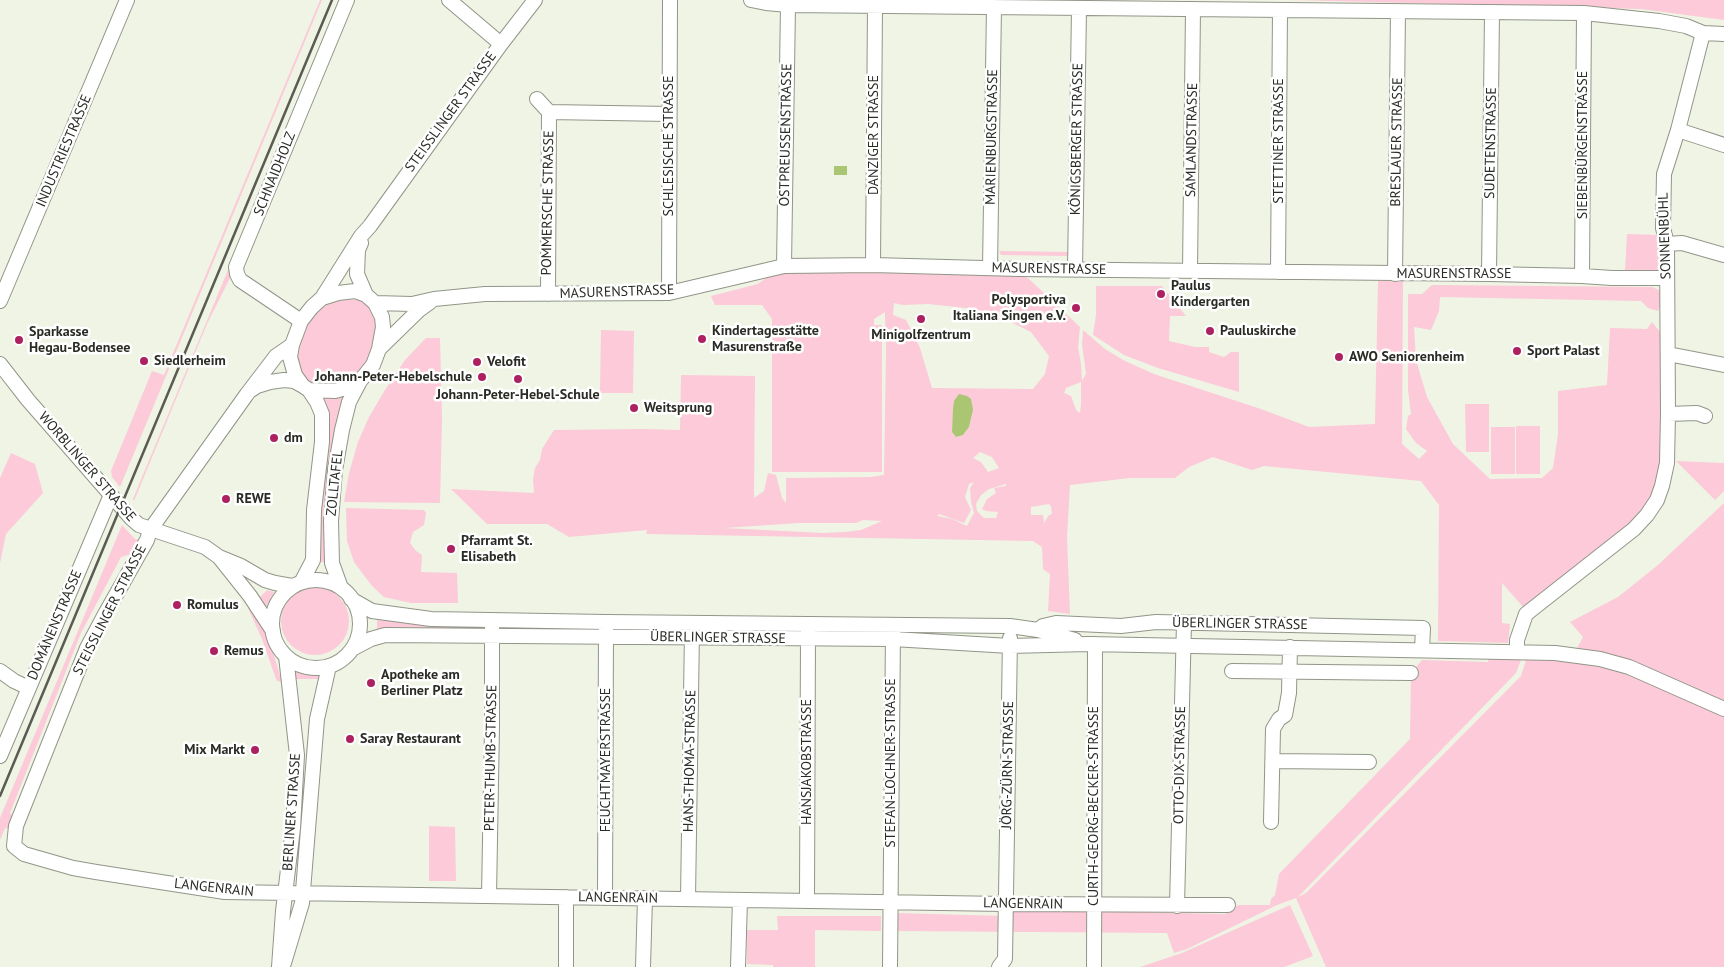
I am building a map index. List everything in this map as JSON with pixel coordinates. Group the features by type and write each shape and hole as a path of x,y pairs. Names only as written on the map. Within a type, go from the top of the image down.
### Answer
{"street":[{"name":"INDUSTRIESTRASSE","path":"0,301 127,0"},
{"name":"SCHNAIDHOLZ","path":"301,321 240,280 236,267 347,0"},
{"path":"450,0 500,44"},
{"name":"STEISSLINGER STRASSE","path":"306,388 295,375 290,357 301,321 322,298 361,236 500,44 535,0"},
{"name":"SCHLESISCHE STRASSE","path":"669,293 670,0"},
{"path":"751,0 788,5 1584,13 1637,18 1686,26 1703,33 1724,34"},
{"name":"OSTPREUSSENSTRASSE","path":"784,266 788,5"},
{"name":"DANZIGER STRASSE","path":"873,265 875,6"},
{"name":"MARIENBURGSTRASSE","path":"990,268 994,7"},
{"name":"KÖNIGSBERGER STRASSE","path":"1075,270 1079,8"},
{"name":"SAMLANDSTRASSE","path":"1190,271 1194,9"},
{"name":"STETTINER STRASSE","path":"1278,272 1280,10"},
{"name":"BRESLAUER STRASSE","path":"1395,274 1398,11"},
{"name":"SUDETENSTRASSE","path":"1489,274 1492,12"},
{"name":"SIEBENBÜRGENSTRASSE","path":"1582,276 1584,13"},
{"name":"SONNENBÜHL","path":"1517,652 1517,640 1526,614 1634,529 1647,516 1657,500 1662,486 1667,463 1668,414 1667,244 1663,228 1664,174 1678,130 1703,33"},
{"name":"POMMERSCHE STRASSE","path":"538,99 549,112 548,294"},
{"name":"POMMERSCHE STRASSE","path":"549,112 669,114"},
{"path":"1678,130 1724,145"},
{"name":"STEISSLINGER STRASSE","path":"246,394 257,386 284,380 294,381 306,388 335,391 346,388 360,380 373,365 379,349 382,317 357,274 356,264 358,250 370,226"},
{"path":"1667,244 1682,243 1724,255"},
{"name":"MASURENSTRASSE","path":"370,299 412,304 434,299 486,294 669,293 784,266 873,265 1075,270 1489,274 1667,278"},
{"path":"322,298 346,291 355,291 370,299"},
{"path":"379,349 419,310 434,299"},
{"name":"STEISSLINGER STRASSE","path":"14,846 16,826 88,648 147,540 150,530 246,394 276,356 292,346"},
{"path":"1668,354 1724,365"},
{"name":"WORBLINGER STRASSE","path":"0,366 139,525 205,547 265,580 275,583 297,583"},
{"name":"ZOLLTAFEL","path":"341,588 332,563 330,520 342,430 349,402 360,380"},
{"name":"ZOLLTAFEL","path":"297,583 313,560 314,510 322,442 322,414 317,402 306,388"},
{"path":"1668,414 1698,413 1705,416"},
{"name":"DOMÄNENSTRASSE","path":"0,754 111,495"},
{"name":"WORBLINGER STRASSE","path":"219,556 250,596 273,631"},
{"path":"312,579 322,580 341,588 351,599 357,611 358,637 352,649 342,659 329,666 318,668 306,667 296,663 280,649 273,631 273,616 278,602 285,592 297,583 312,579"},
{"name":"ÜBERLINGER STRASSE","path":"351,599 372,611 431,619 1010,626 1038,630 1091,644"},
{"name":"PETER-THUMB-STRASSE","path":"489,896 492,620"},
{"name":"FEUCHTMAYERSTRASSE","path":"605,898 606,622"},
{"name":"ÜBERLINGER STRASSE","path":"1038,630 1043,626 1056,623 1121,626 1156,622 1423,628 1422,650"},
{"name":"HANS-THOMA-STRASSE","path":"688,899 692,623"},
{"name":"OTTO-DIX-STRASSE","path":"1177,906 1184,623"},
{"name":"HANSJAKOBSTRASSE","path":"807,900 808,624"},
{"name":"STEFAN-LOCHNER-STRASSE","path":"890,967 893,624"},
{"name":"JÖRG-ZÜRN-STRASSE","path":"999,967 1005,959 1010,626"},
{"name":"ÜBERLINGER STRASSE","path":"352,649 385,635 893,639 1010,646 1091,644 1573,654 1600,659 1637,670 1723,708"},
{"name":"CURTH-GEORG-BECKER-STRASSE","path":"1091,644 1094,967"},
{"path":"1271,822 1273,728 1279,719 1285,715 1289,693 1290,647"},
{"name":"BERLINER STRASSE","path":"279,967 293,828 297,755 286,656"},
{"name":"BERLINER STRASSE","path":"283,967 304,894 317,720 329,666"},
{"path":"0,671 14,681 29,688"},
{"path":"1232,671 1411,673"},
{"path":"1273,761 1369,762"},
{"name":"LANGENRAIN","path":"14,846 24,854 73,868 225,892 1228,906"},
{"path":"566,897 566,967"},
{"path":"643,967 645,898"},
{"path":"738,967 740,900"}],"shaded area":[{"path":"320,0 322,0 120,487 112,477 111,471 152,371 164,375"},
{"path":"340,0 231,276 207,324 134,501 133,499"},
{"path":"1292,0 1724,0 1724,20 1641,9"},
{"path":"834,166 847,166 847,175 834,175"},
{"path":"1627,234 1659,235 1664,250 1658,270 1625,270"},
{"path":"999,251 1070,252 1069,256 1001,255"},
{"path":"774,272 1014,274 1028,278 1080,327 1078,347 1082,381 1086,374 1082,344 1083,330 1105,349 1125,361 1154,374 1261,409 1309,427 1375,424 1378,281 1403,280 1402,444 1419,459 1427,451 1416,443 1406,429 1408,416 1411,414 1408,390 1408,294 1422,294 1432,285 1652,287 1661,291 1661,303 1658,311 1648,308 1641,301 1440,297 1439,311 1431,330 1414,327 1416,360 1427,397 1453,444 1490,479 1542,478 1553,468 1558,434 1558,391 1607,385 1610,328 1647,329 1652,322 1660,332 1661,470 1651,498 1643,512 1631,524 1524,608 1502,583 1502,623 1510,624 1508,643 1438,641 1439,505 1421,481 1264,466 1252,470 1213,457 1189,467 1175,478 1130,478 1070,485 1067,537 1070,614 1048,611 1050,574 1043,569 1042,547 1033,541 646,534 647,530 569,537 547,524 487,524 451,489 534,493 533,480 535,468 540,460 542,449 554,430 680,430 681,375 755,376 754,498 764,491 768,473 776,475 782,498 786,503 786,478 871,477 884,475 885,312 874,319 874,325 882,325 882,472 772,472 772,319 762,305 715,305 711,296 758,284","holes":["894,303 903,305 928,304 975,309 1001,317 1031,332 1049,356 1045,374 1033,389 932,388 920,348 906,320 893,315","1081,382 1080,413 1076,410 1071,396 1064,393 1066,388","973,409 969,427 963,435 956,437 952,432 953,420","980,452 992,457 999,468 988,472 981,462 973,458","974,482 970,488 974,513 967,526 952,519 937,516 939,514 964,523 971,510 965,497 969,484","1006,484 1006,486 994,488 996,493 987,499 982,509 998,512 996,518 984,518 977,511 976,504 981,495 989,489","1049,504 1051,506 1052,514 1049,515 1044,523 1043,515 1031,515 1031,507","863,520 882,521 861,530 846,532 822,533 724,528 799,523 856,523"]},
{"path":"1096,286 1162,286 1186,316 1170,316 1169,341 1195,347 1209,347 1209,352 1224,357 1231,352 1239,352 1239,392 1158,368 1124,355 1093,335 1096,315"},
{"path":"341,299 361,300 368,303 377,317 374,352 358,375 338,386 318,386 307,382 297,366 296,347 305,323 318,306"},
{"path":"601,330 634,331 633,393 600,393"},
{"path":"426,338 440,338 442,419 440,503 344,502 349,473 358,442 369,417 405,360"},
{"path":"350,391 327,563 318,561 325,456 318,396"},
{"path":"959,394 971,399 973,410 969,427 963,435 956,437 952,432 953,409 954,401"},
{"path":"1465,404 1489,404 1489,452 1466,452"},
{"path":"1516,426 1540,426 1540,474 1516,474"},
{"path":"1491,427 1515,427 1515,474 1491,474"},
{"path":"11,453 35,464 43,493 6,534 0,563 0,478"},
{"path":"1676,461 1724,463 1724,491 1715,500"},
{"path":"1724,503 1724,967 1326,967 1296,898 1277,905 1187,949 1174,953 1167,933 895,931 895,913 1005,916 1006,909 1225,914 1238,905 1270,905 1271,899 1275,895 1279,874 1410,739 1411,673 1422,660 1488,662 1488,655 1522,657 1516,673 1298,897 1306,893 1521,676 1526,660 1571,660 1583,637 1570,622 1618,597 1658,565"},
{"path":"346,508 424,510 426,513 424,525 413,532 410,543 422,555 421,572 457,573 458,603 411,603 384,597 372,586 354,562 347,541"},
{"path":"122,525 135,539 139,540 135,553 121,557 81,633 10,813 15,818 11,829 5,828 0,840 0,818"},
{"path":"315,587 328,590 339,597 346,608 349,621 346,634 339,645 328,652 315,655 302,652 291,645 284,634 281,621 284,608 291,597 302,590"},
{"path":"267,590 274,592 265,609 258,599"},
{"path":"250,605 268,636 282,682 276,679 262,639 248,608"},
{"path":"377,618 389,621 478,624 478,629 389,627 377,630"},
{"path":"291,665 306,671 323,671 318,679 293,679"},
{"path":"429,826 455,827 456,881 429,881"},
{"path":"1290,905 1313,956 1284,967 1140,967 1182,953"},
{"path":"777,916 881,916 881,931 815,930 815,967 773,967 773,965 747,964 747,930 778,930"}],"railway":[{"path":"0,796 332,0"}],"place":[{"name":"Paulus Kindergarten","path":"1161,294"},
{"name":"Polysportiva Italiana Singen e.V.","path":"1076,308"},
{"name":"Minigolfzentrum","path":"921,319"},
{"name":"Pauluskirche","path":"1210,331"},
{"name":"Kindertagesstätte Masurenstraße","path":"702,339"},
{"name":"Sparkasse Hegau-Bodensee","path":"19,340"},
{"name":"Sport Palast","path":"1517,351"},
{"name":"AWO Seniorenheim","path":"1339,357"},
{"name":"Siedlerheim","path":"144,361"},
{"name":"Velofit","path":"477,362"},
{"name":"Johann-Peter-Hebelschule","path":"482,377"},
{"name":"Johann-Peter-Hebel-Schule","path":"518,379"},
{"name":"Weitsprung","path":"634,408"},
{"name":"dm","path":"274,438"},
{"name":"REWE","path":"226,499"},
{"name":"Pfarramt St. Elisabeth","path":"451,549"},
{"name":"Romulus","path":"177,605"},
{"name":"Remus","path":"214,651"},
{"name":"Apotheke am Berliner Platz","path":"371,683"},
{"name":"Saray Restaurant","path":"350,739"},
{"name":"Mix Markt","path":"255,750"}]}
